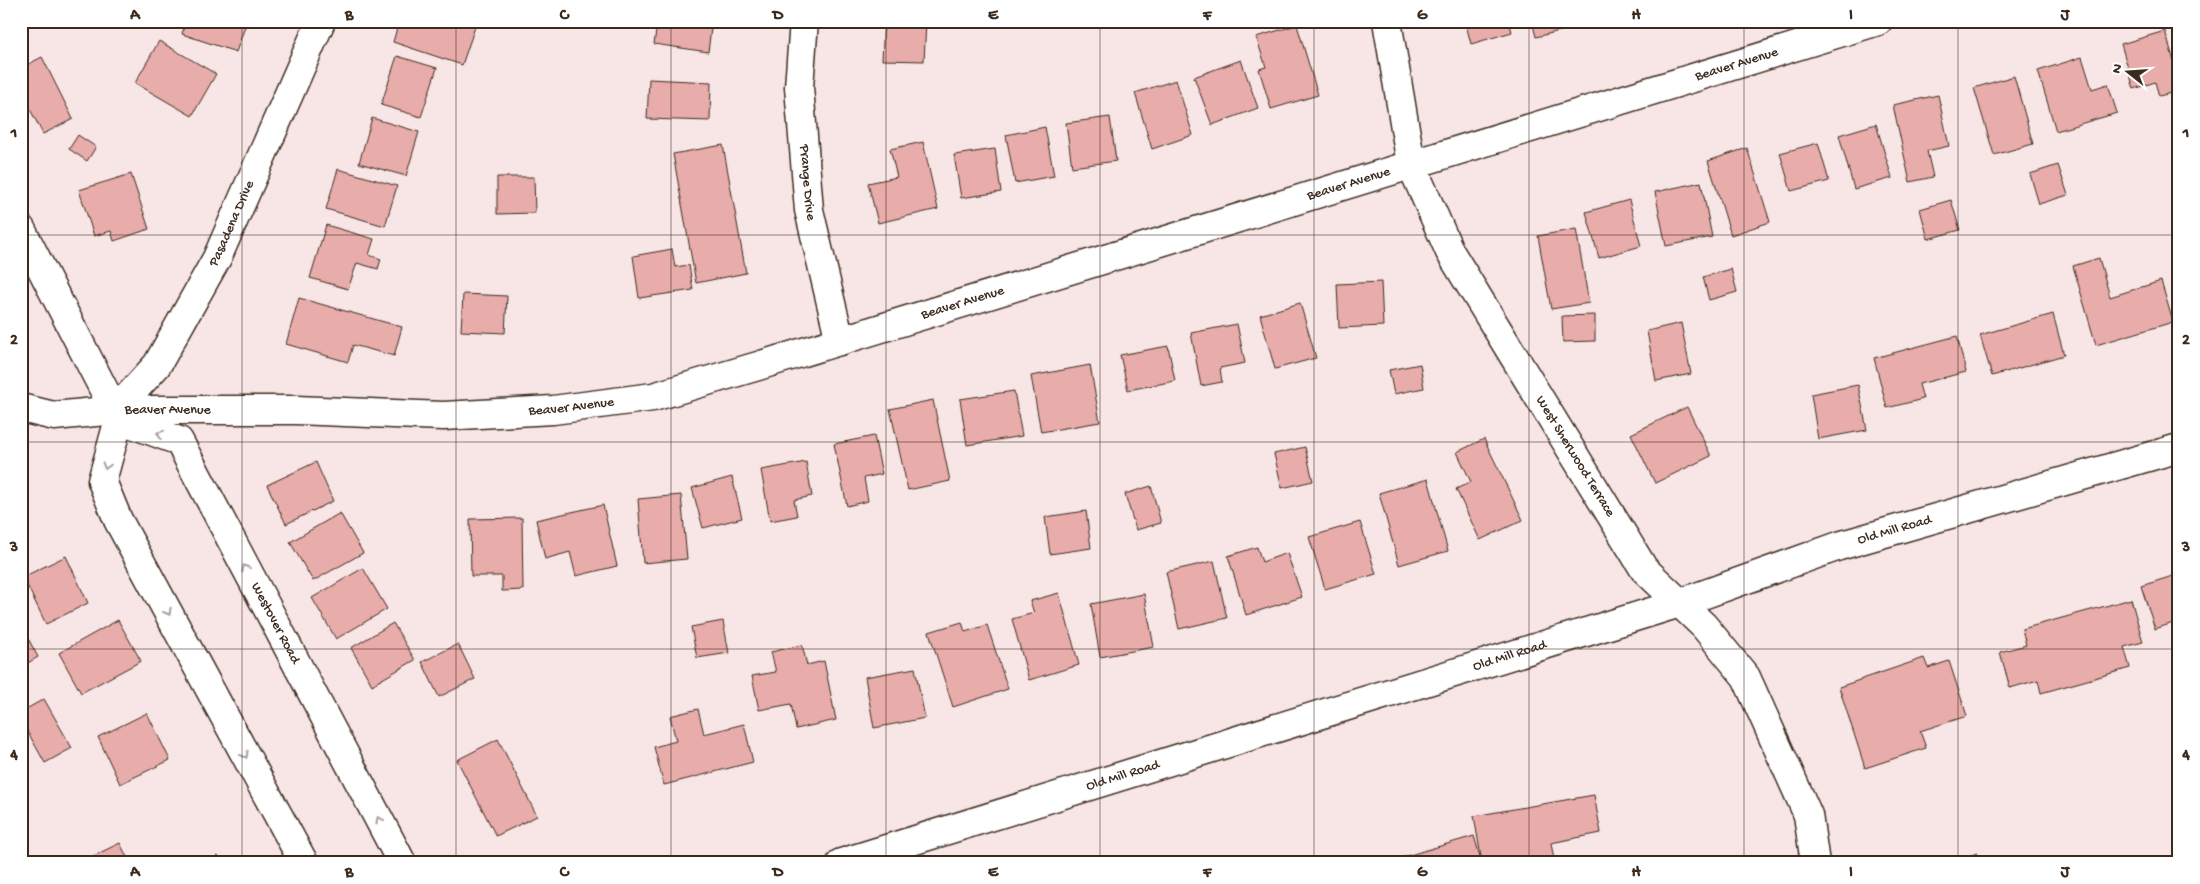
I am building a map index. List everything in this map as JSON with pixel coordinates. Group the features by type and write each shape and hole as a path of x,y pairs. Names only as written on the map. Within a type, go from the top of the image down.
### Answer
{"street":[{"name":"Pasadena Drive","path":"117,414 157,365 217,258 321,21"},
{"name":"Prange Drive","path":"804,21 799,87 809,210 840,341"},
{"name":"West Sherwood Terrace","path":"1387,21 1411,164 1450,252 1544,409 1644,568 1704,626 1746,676 1808,815 1815,863"},
{"name":"Beaver Avenue","path":"21,408 54,416 296,410 443,416 553,410 653,396 840,341 1878,21"},
{"path":"21,229 117,414 102,481 118,520 304,863"},
{"name":"Westover Road","path":"117,414 179,442 402,863"},
{"name":"Old Mill Road","path":"841,863 1680,603 1839,546 2179,448"}],"building":[{"path":"186,21 247,21 236,52 182,34"},
{"path":"399,21 466,21 476,24 462,65 393,42"},
{"path":"640,21 712,21 708,52 654,44 657,24"},
{"path":"884,21 926,21 924,61 882,60"},
{"path":"1465,21 1509,21 1512,32 1471,44"},
{"path":"1532,21 1575,21 1576,27 1536,37"},
{"path":"1297,25 1318,95 1271,109 1259,69 1266,67 1256,37"},
{"path":"2165,31 2179,78 2179,91 2159,96 2155,82 2134,89 2121,44"},
{"path":"159,41 216,74 192,116 135,83"},
{"path":"397,56 437,68 421,117 381,105"},
{"path":"42,57 73,119 43,134 21,92 21,68"},
{"path":"2082,57 2092,89 2108,84 2117,113 2056,131 2038,71"},
{"path":"1241,60 1258,108 1212,125 1194,77"},
{"path":"2014,76 2033,144 1994,155 1974,88"},
{"path":"649,79 711,82 710,121 647,119"},
{"path":"1176,80 1193,135 1152,149 1135,93"},
{"path":"1938,95 1949,146 1927,151 1933,177 1910,182 1893,105"},
{"path":"1110,117 1116,161 1072,167 1066,123"},
{"path":"372,118 419,132 406,176 359,163"},
{"path":"1876,124 1892,178 1854,189 1839,135"},
{"path":"1045,127 1054,176 1015,183 1006,135"},
{"path":"78,135 96,147 87,161 69,149"},
{"path":"923,142 938,209 878,223 868,183 897,177 890,149"},
{"path":"1818,143 1829,181 1791,191 1780,153"},
{"path":"723,145 746,273 696,283 673,154"},
{"path":"1747,148 1770,222 1731,235 1708,161"},
{"path":"995,149 1001,192 961,198 954,155"},
{"path":"2058,165 2068,195 2039,204 2030,174"},
{"path":"338,169 397,186 385,226 326,209"},
{"path":"131,174 149,229 114,241 111,231 94,236 79,190"},
{"path":"497,177 534,177 535,213 497,214"},
{"path":"1701,182 1712,237 1666,246 1655,192"},
{"path":"1629,200 1641,246 1599,258 1586,212"},
{"path":"1951,200 1960,230 1928,239 1920,209"},
{"path":"326,225 374,239 369,255 381,259 378,269 357,263 348,289 310,278"},
{"path":"1576,229 1589,303 1551,309 1538,236"},
{"path":"672,249 675,267 689,265 693,290 639,298 633,256"},
{"path":"2099,258 2110,297 2161,281 2173,322 2096,345 2073,266"},
{"path":"1731,269 1737,292 1709,300 1703,277"},
{"path":"1381,282 1383,326 1339,328 1337,284"},
{"path":"463,294 507,296 505,333 461,331"},
{"path":"299,298 402,327 394,356 353,345 348,362 286,344"},
{"path":"1300,303 1316,358 1275,369 1260,315"},
{"path":"2053,314 2064,355 1992,376 1980,335"},
{"path":"1595,315 1595,341 1563,342 1562,316"},
{"path":"1681,323 1691,374 1656,381 1647,331"},
{"path":"1237,324 1245,363 1220,368 1222,382 1201,386 1191,333"},
{"path":"1957,336 1966,372 1919,384 1923,399 1887,408 1874,358"},
{"path":"1168,346 1175,381 1128,390 1120,355"},
{"path":"1420,364 1424,388 1394,394 1389,370"},
{"path":"1090,365 1100,422 1041,432 1031,376"},
{"path":"1858,385 1867,430 1818,439 1811,394"},
{"path":"1014,391 1022,436 967,445 960,399"},
{"path":"933,400 950,481 908,490 890,409"},
{"path":"1687,407 1711,456 1655,483 1631,434"},
{"path":"874,436 882,474 864,478 868,501 847,506 834,444"},
{"path":"1484,439 1523,520 1480,540 1456,489 1471,482 1457,452"},
{"path":"1305,447 1313,481 1282,488 1274,454"},
{"path":"316,462 333,501 286,524 267,485"},
{"path":"806,462 812,496 794,500 797,516 770,521 761,470"},
{"path":"732,477 742,518 703,528 692,488"},
{"path":"1428,479 1448,551 1399,565 1379,493"},
{"path":"1151,486 1161,523 1136,530 1125,494"},
{"path":"681,495 687,559 643,563 638,499"},
{"path":"603,505 617,566 576,576 570,552 545,559 536,520"},
{"path":"1086,511 1091,548 1050,554 1045,517"},
{"path":"340,513 363,553 313,581 290,542"},
{"path":"522,518 523,590 502,591 502,576 471,576 470,519"},
{"path":"1360,522 1376,574 1325,589 1309,537"},
{"path":"1257,547 1262,562 1287,553 1302,597 1246,615 1228,556"},
{"path":"66,556 88,603 46,624 23,577"},
{"path":"1214,561 1227,618 1179,629 1166,572"},
{"path":"363,568 387,609 336,639 312,598"},
{"path":"2179,574 2179,621 2155,629 2141,586"},
{"path":"1059,593 1079,665 1029,680 1012,619 1034,613 1030,601"},
{"path":"1144,594 1154,647 1100,657 1091,604"},
{"path":"2131,599 2143,642 2124,647 2130,668 2041,693 2038,680 2010,688 2000,652 2026,645 2022,629"},
{"path":"118,620 141,661 81,693 59,653"},
{"path":"723,621 729,653 697,658 691,627"},
{"path":"962,622 965,632 987,625 1008,689 953,707 929,632"},
{"path":"393,623 415,660 372,685 351,648"},
{"path":"23,629 38,657 21,667 21,630"},
{"path":"458,644 475,679 439,697 422,662"},
{"path":"802,645 807,665 824,661 836,720 796,729 791,704 759,710 752,676 776,672 771,652"},
{"path":"1924,658 1928,668 1949,661 1967,716 1920,731 1926,748 1865,768 1839,687"},
{"path":"915,668 925,718 874,728 865,677"},
{"path":"44,699 72,748 45,763 21,720 21,712"},
{"path":"698,709 704,734 744,724 753,762 664,785 654,747 676,741 670,716"},
{"path":"147,713 170,760 120,784 98,737"},
{"path":"498,739 537,816 496,836 457,760"},
{"path":"1594,795 1601,833 1551,843 1554,860 1541,863 1482,863 1474,816"},
{"path":"1474,836 1482,863 1405,863 1403,857"},
{"path":"120,843 130,863 91,863 89,858"},
{"path":"1977,853 1980,863 1948,863"},
{"path":"218,856 222,863 207,863"},
{"path":"1228,857 1230,863 1208,863"}]}
